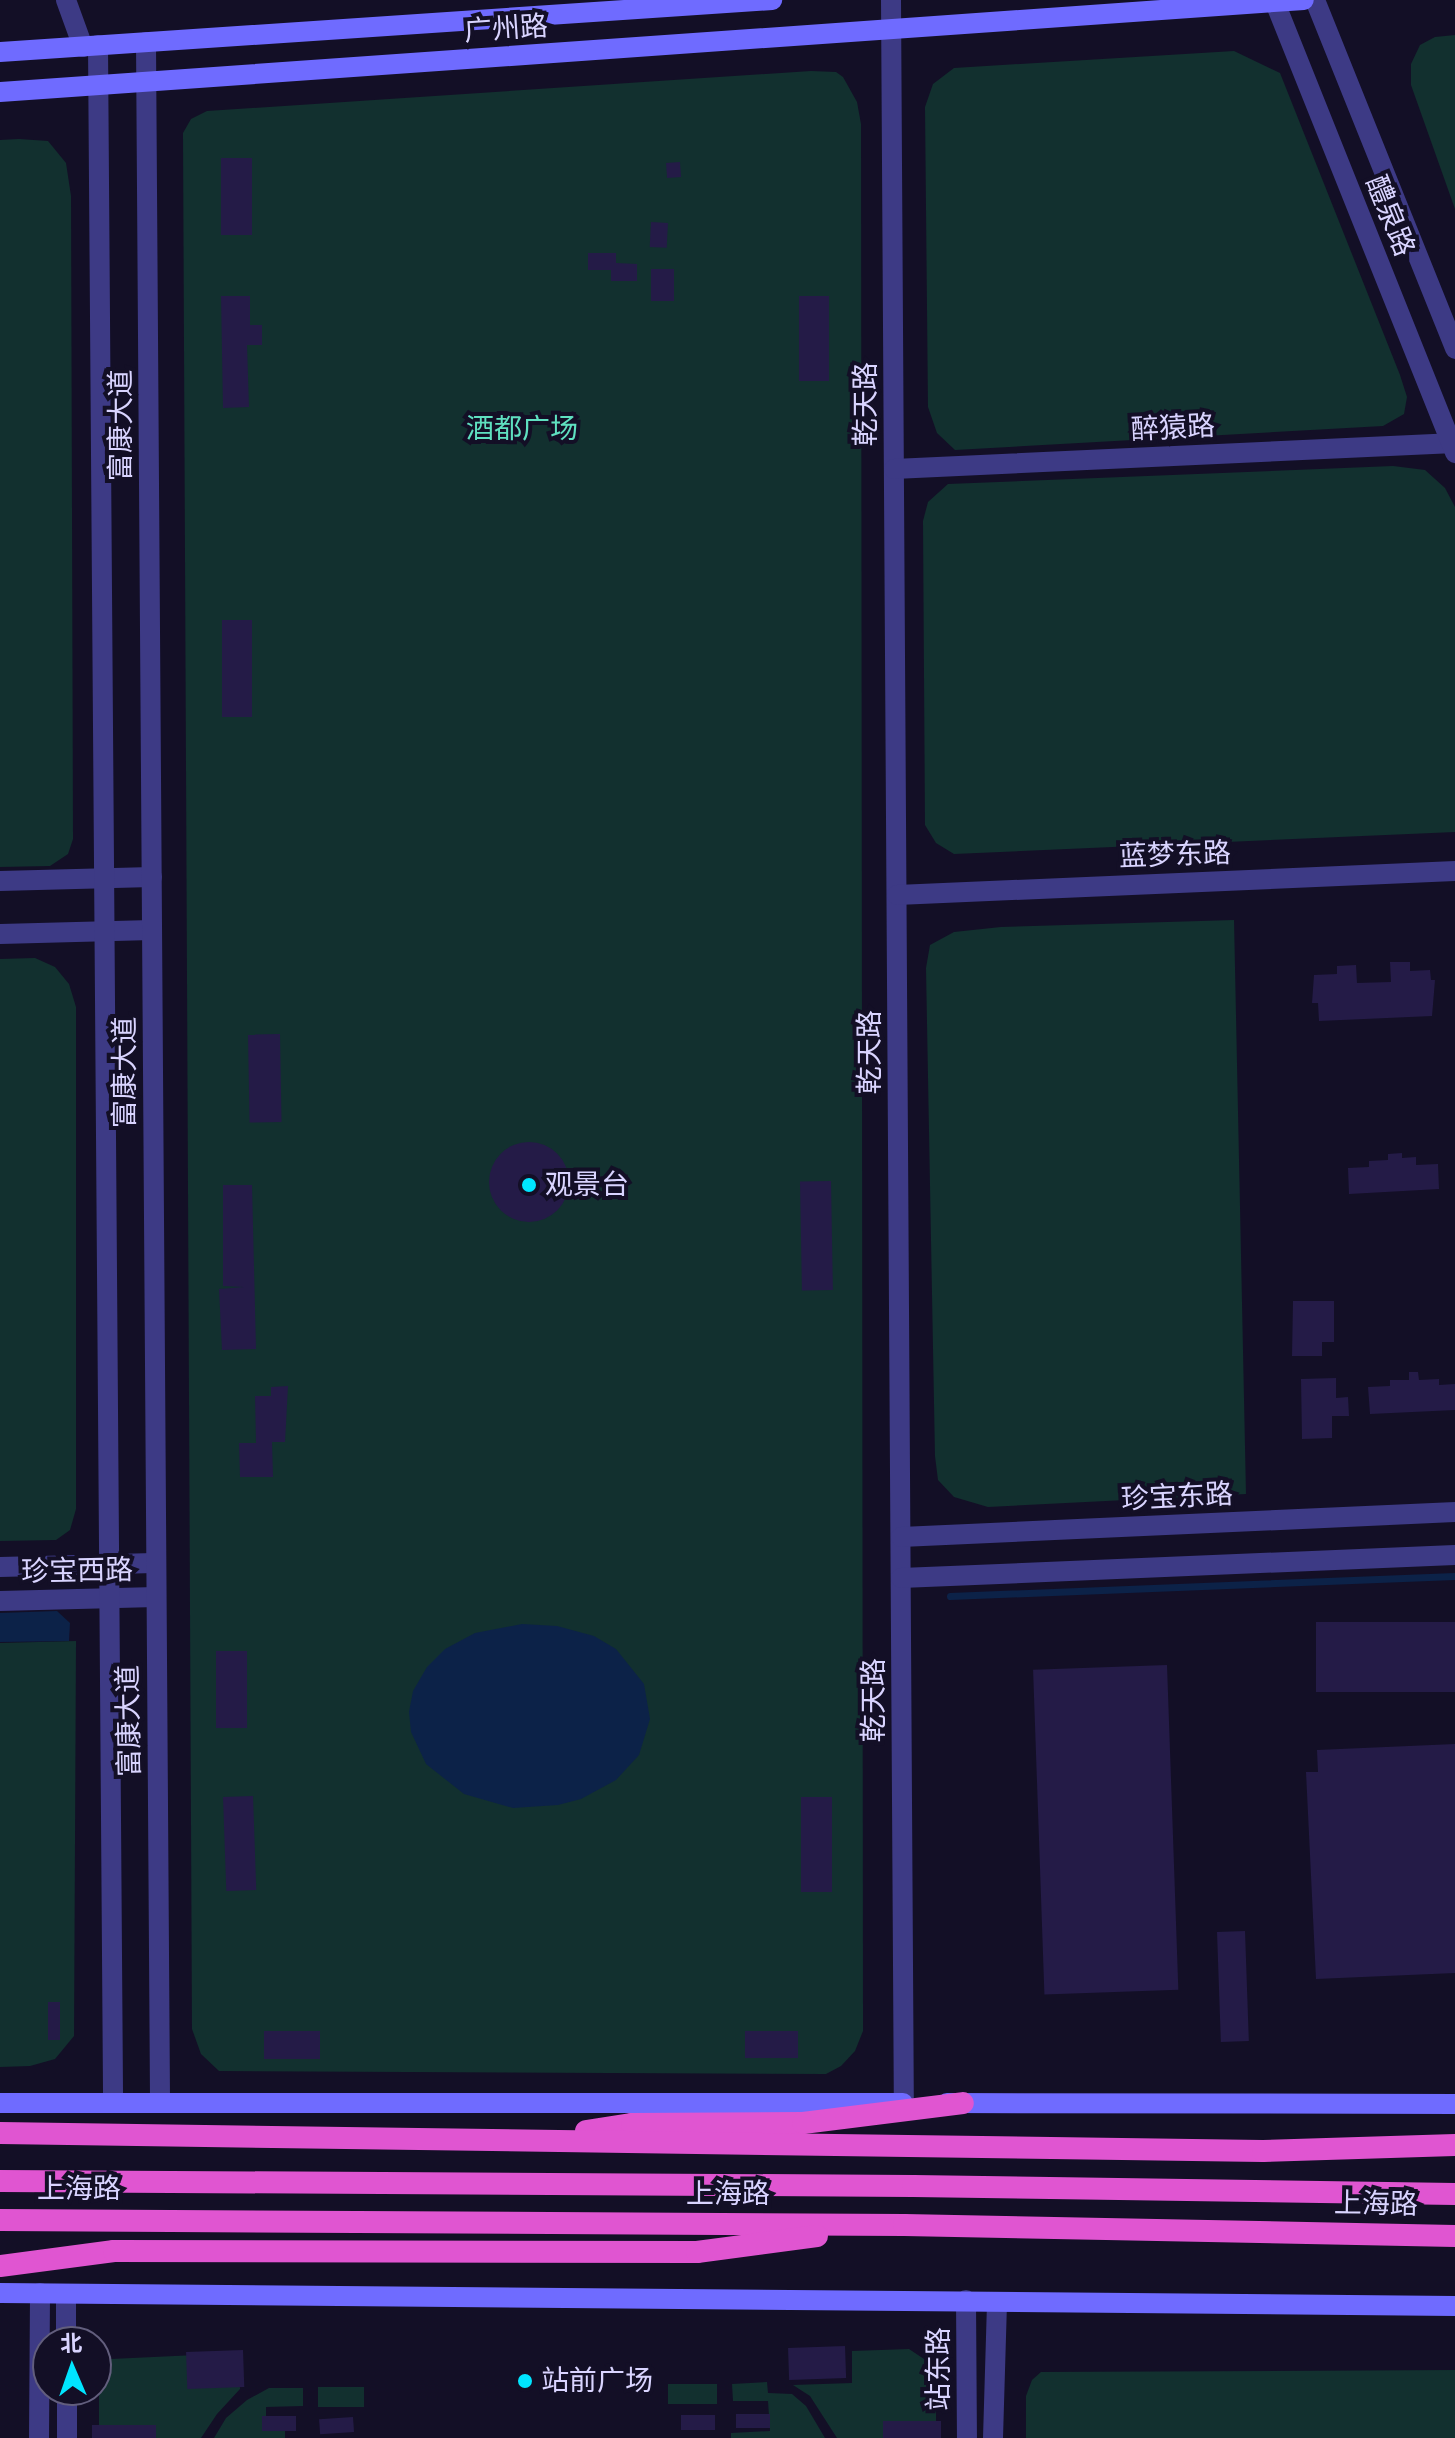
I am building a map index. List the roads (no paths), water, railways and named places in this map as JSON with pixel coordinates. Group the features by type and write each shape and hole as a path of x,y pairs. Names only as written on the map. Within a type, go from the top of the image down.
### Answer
{"highway":[{"path":"523,2141 632,2124 803,2123 963,2103"},
{"path":"0,2133 1263,2151 1455,2145"},
{"name":"上海路","path":"0,2181 913,2186 1455,2194"},
{"name":"上海路","path":"0,2220 904,2225 1455,2236"},
{"path":"0,2266 114,2251 697,2252 904,2225"}],"main road":[{"name":"广州路","path":"0,52 772,0"},
{"name":"广州路","path":"0,92 1304,0"},
{"path":"0,2103 1455,2104"},
{"path":"0,2293 1455,2306"}],"street":[{"name":"富康大道","path":"66,0 90,46 99,85 113,2103"},
{"name":"乾天路","path":"891,0 904,2103"},
{"name":"醴泉路","path":"1315,0 1455,349"},
{"name":"醴泉路","path":"1274,1 1454,446"},
{"name":"富康大道","path":"146,42 160,2102"},
{"name":"醉猿路","path":"894,469 1454,446"},
{"name":"蓝梦东路","path":"897,895 1455,871"},
{"path":"0,881 152,877"},
{"path":"0,934 152,930"},
{"name":"珍宝东路","path":"901,1537 1455,1512"},
{"path":"901,1578 1455,1555"},
{"name":"珍宝西路","path":"0,1567 154,1563"},
{"name":"珍宝西路","path":"0,1601 156,1597"},
{"path":"39,2438 40,2293"},
{"path":"66,2294 66,2326"},
{"name":"站东路","path":"966,2300 967,2438"},
{"name":"站东路","path":"993,2438 997,2302"},
{"path":"67,2406 67,2438"}],"water":[{"path":"57,1611 70,1623 69,1641 0,1642 0,1613"},
{"path":"522,1624 557,1626 594,1636 616,1649 644,1684 650,1719 639,1755 616,1780 581,1799 558,1805 513,1808 464,1794 426,1764 411,1732 409,1712 413,1691 427,1667 445,1649 475,1633"}],"waterway":[{"path":"950,1596 1455,1576"}],"place":[{"name":"观景台","path":"529,1185"},
{"name":"站前广场","path":"525,2381"}],"park label":[{"name":"酒都广场","path":"522,429"}]}
